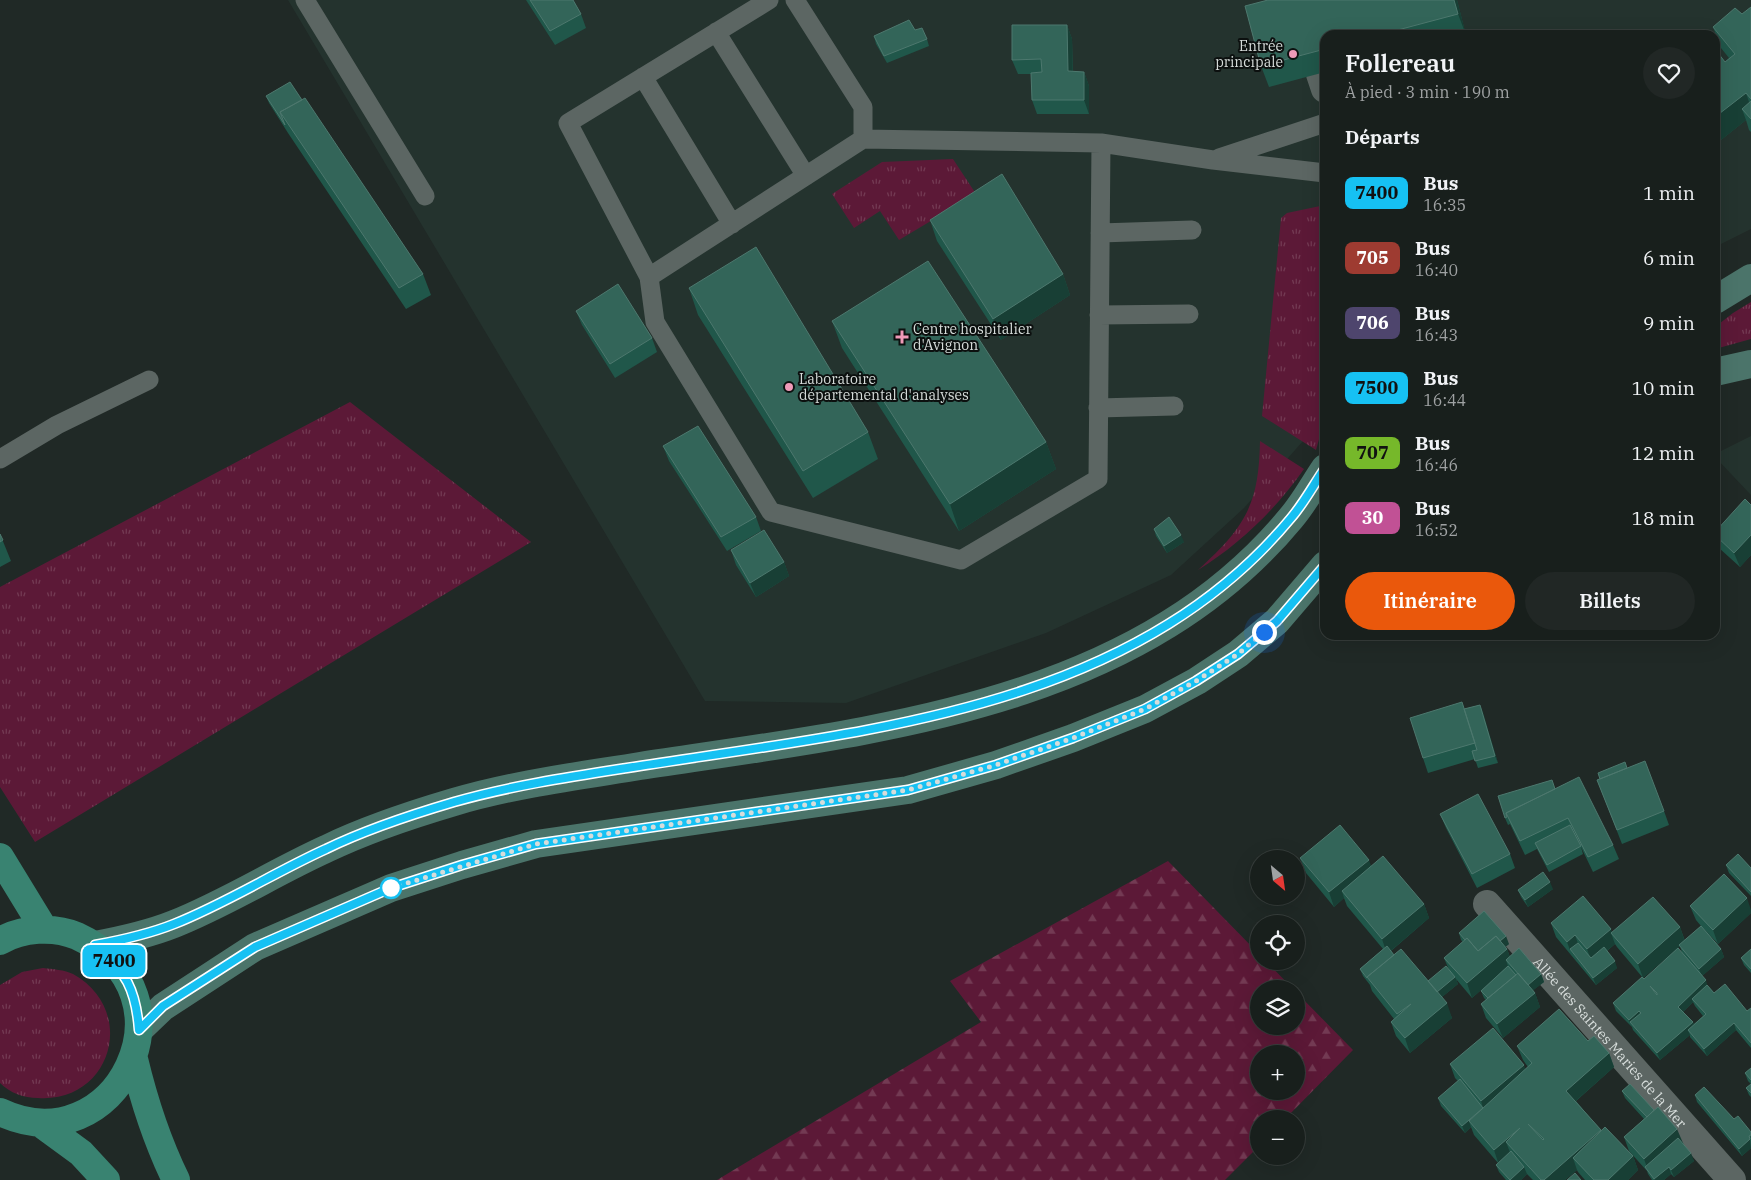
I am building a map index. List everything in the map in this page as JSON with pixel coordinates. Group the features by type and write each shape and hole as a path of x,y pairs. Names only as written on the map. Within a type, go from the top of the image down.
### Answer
{"main road":[{"path":"0,857 44,929"},
{"path":"0,941 10,935 44,929 71,934 95,945 114,961 129,981 137,1005 139,1030 134,1059 119,1085 97,1106 70,1119 40,1123 12,1118 0,1112"},
{"path":"134,1059 142,1091 164,1154 176,1180"},
{"path":"40,1123 81,1154 106,1180"}],"street":[{"path":"1720,297 1751,278"},
{"path":"1720,371 1751,364"},
{"path":"95,945 130,938 173,924 326,849 394,820 458,801 529,784 855,732 964,710 1028,690 1090,665 1153,633 1208,598 1255,556 1292,517 1320,475"},
{"path":"139,1030 163,1006 255,947 391,888 462,865 536,844 908,790 996,765 1073,738 1145,709 1196,681 1238,654 1277,621 1320,571"},
{"name":"Allée des Saintes Maries de la Mer","path":"1488,904 1732,1180"}],"lane":[{"path":"305,0 425,196"},
{"path":"769,0 568,123 649,277 655,322 771,512 961,560 1098,478 1100,142"},
{"path":"795,0 863,107 863,139"},
{"path":"716,32 806,176"},
{"path":"643,77 732,224"},
{"path":"1213,160 1320,125"},
{"path":"649,277 863,139 1100,142 1213,160 1320,172"},
{"path":"1100,233 1192,230"},
{"path":"1099,315 1189,314"},
{"path":"0,459 57,425 148,380"},
{"path":"1098,408 1174,406"}],"shaded area":[{"name":"Centre hospitalier d'Avignon","path":"288,0 1751,0 1751,229 1720,244 1720,30 1320,30 1320,350 1310,433 1244,508 1171,575 1046,633 846,703 705,701"},
{"path":"1751,436 1751,495 1720,462 1720,452"}],"green space":[{"path":"953,159 976,194 899,240 880,211 854,228 832,194 882,162"},
{"path":"1320,206 1320,436 1316,450 1262,416 1281,218 1287,213"},
{"path":"1751,302 1751,339 1720,348 1720,323"},
{"path":"350,402 531,542 35,842 0,787 0,587"},
{"path":"1260,441 1304,469 1282,498 1256,525 1228,549 1198,570 1227,541 1246,513 1256,482"},
{"path":"1168,861 1250,945 1250,970 1275,970 1284,980 1250,980 1250,1035 1305,1035 1305,1001 1353,1050 1305,1099 1305,1045 1250,1045 1250,1100 1304,1100 1294,1110 1250,1110 1250,1155 1225,1180 717,1180 981,1022 950,981"},
{"path":"43,968 73,974 93,990 105,1009 110,1030 108,1051 99,1070 84,1086 63,1096 33,1098 13,1092 0,1083 0,985 22,972"}],"building":[{"path":"530,0 573,0 581,14 550,31"},
{"name":"Entrée principale","path":"1268,0 1454,0 1458,14 1398,30 1320,30 1320,50 1261,66 1245,6"},
{"path":"1751,7 1751,99 1746,93 1720,113 1720,56 1725,62 1735,54 1720,36 1720,30 1715,30 1713,27 1735,8 1742,14"},
{"path":"909,20 915,30 922,28 927,39 884,56 874,36"},
{"path":"1012,25 1067,25 1068,71 1084,72 1084,100 1032,100 1031,73 1042,72 1041,59 1012,60"},
{"path":"290,82 302,100 280,112 285,125 266,96"},
{"path":"305,98 423,274 399,288 280,112"},
{"path":"1751,101 1751,119 1742,109"},
{"path":"1002,174 1063,274 993,319 930,220"},
{"name":"Laboratoire départemental d'analyses","path":"756,247 868,432 803,471 689,288"},
{"path":"928,261 1046,442 950,504 832,321"},
{"path":"618,284 652,338 610,364 576,311"},
{"path":"698,426 756,517 721,537 663,446"},
{"path":"1745,499 1751,505 1751,535 1734,553 1720,540 1720,526"},
{"path":"1169,517 1181,535 1164,546 1154,529"},
{"path":"764,530 784,562 750,583 731,550"},
{"path":"1462,702 1475,743 1423,758 1410,718"},
{"path":"1480,705 1495,756 1475,761 1472,751 1477,750 1464,709"},
{"path":"1645,761 1664,811 1617,830 1597,780"},
{"path":"1625,762 1627,768 1600,779 1598,773"},
{"path":"1579,777 1613,845 1588,857 1568,818 1520,841 1506,813"},
{"path":"1552,780 1555,789 1506,813 1507,817 1505,818 1498,796"},
{"path":"1478,794 1510,854 1472,874 1440,814"},
{"path":"1340,825 1369,860 1329,892 1305,864 1305,854"},
{"path":"1570,825 1581,846 1547,865 1535,843"},
{"path":"1738,854 1751,868 1751,892 1726,865"},
{"path":"1383,856 1424,904 1382,939 1342,891"},
{"path":"1543,872 1550,882 1525,900 1518,890"},
{"path":"1724,874 1747,898 1713,930 1690,906"},
{"path":"1583,896 1611,929 1587,949 1575,935 1567,942 1551,923"},
{"path":"1653,897 1680,927 1638,964 1611,933"},
{"path":"1484,911 1506,936 1500,941 1496,936 1478,951 1467,938 1465,940 1459,933"},
{"path":"1701,926 1721,949 1699,969 1679,945"},
{"path":"1496,936 1507,949 1467,983 1444,958 1467,938 1478,951"},
{"path":"1578,943 1591,958 1604,947 1615,961 1593,978 1570,949"},
{"path":"1387,946 1394,955 1367,978 1360,969"},
{"path":"1519,948 1541,974 1528,985 1506,960"},
{"path":"1678,948 1706,980 1678,1007 1693,1022 1657,1053 1630,1022 1641,1013 1639,1011 1629,1020 1613,1003 1642,977 1644,979"},
{"path":"1401,949 1447,1003 1405,1038 1391,1022 1411,1004 1397,1014 1367,977"},
{"path":"1751,949 1751,969 1741,958"},
{"path":"1446,966 1455,977 1437,992 1428,981"},
{"path":"1508,966 1516,975 1488,998 1481,991"},
{"path":"1518,973 1535,993 1497,1024 1481,1004"},
{"path":"1725,984 1747,1011 1751,1008 1751,1043 1734,1023 1704,1049 1688,1030 1706,1014 1692,999 1707,985 1714,993"},
{"path":"1559,1009 1588,1041 1594,1036 1609,1053 1566,1091 1601,1130 1544,1180 1541,1180 1506,1142 1520,1128 1494,1150 1469,1121 1532,1063 1517,1046"},
{"path":"1493,1028 1524,1065 1481,1101 1450,1064"},
{"path":"1751,1068 1751,1080 1745,1073"},
{"path":"1460,1079 1483,1108 1462,1126 1438,1098"},
{"path":"1630,1084 1654,1110 1647,1117 1622,1091"},
{"path":"1751,1084 1751,1093 1746,1088"},
{"path":"1704,1087 1734,1119 1738,1116 1751,1132 1750,1139 1739,1149 1695,1095"},
{"path":"1658,1107 1677,1129 1644,1159 1624,1137"},
{"path":"1605,1127 1633,1156 1608,1180 1594,1180 1573,1158"},
{"path":"1678,1138 1691,1153 1671,1170 1669,1167 1654,1179 1645,1167"},
{"path":"1511,1151 1524,1167 1510,1180 1496,1165"},
{"path":"1575,1173 1581,1180 1567,1180"}],"bus line":[{"name":"7400","path":"1320,475 1292,517 1255,556 1208,598 1153,633 1090,665 1028,690 964,710 855,732 529,784 458,801 394,820 326,849 173,924 130,938 95,945 114,961 129,981 137,1005 139,1030 163,1006 255,947 391,888 462,865 536,844 908,790 996,765 1073,738 1145,709 1196,681 1238,654 1277,621 1320,571"}],"place":[{"name":"Entrée principale","path":"1293,54"},
{"name":"Centre hospitalier d'Avignon","path":"902,337"},
{"name":"Laboratoire départemental d'analyses","path":"789,387"}],"route":[{"path":"391,888 536,844 908,790 996,765 1073,738 1145,709 1196,681 1238,654 1264,632"}]}
